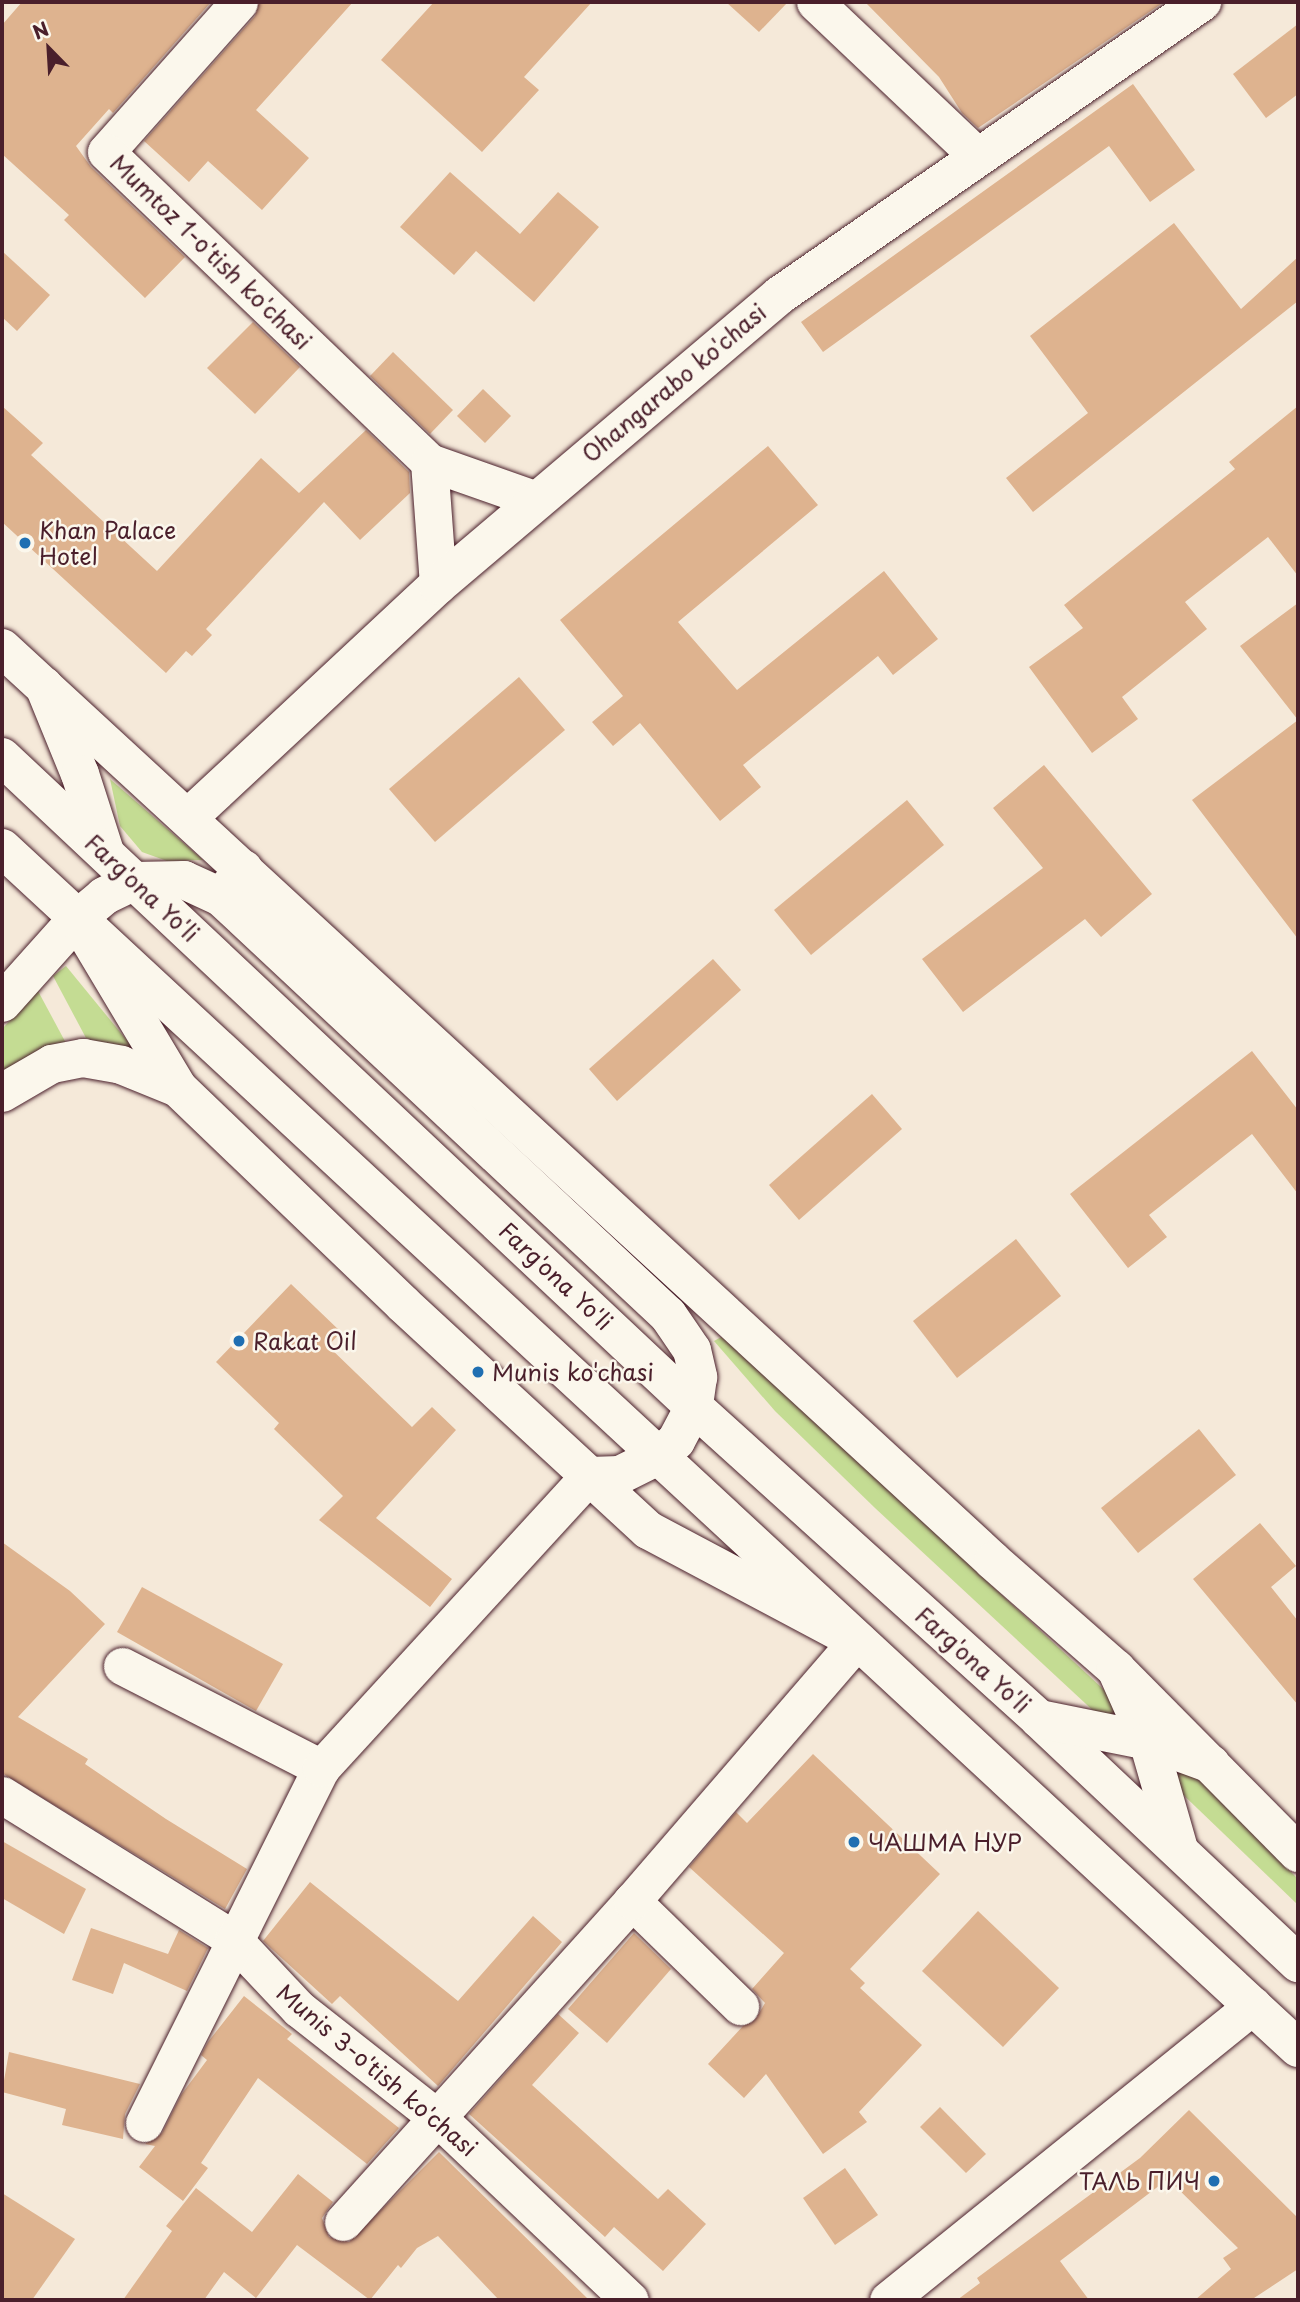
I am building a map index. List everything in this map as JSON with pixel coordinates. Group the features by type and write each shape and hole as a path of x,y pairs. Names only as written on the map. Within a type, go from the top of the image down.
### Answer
{"main road":[{"name":"Ohangarabo ko'chasi","path":"188,818 438,586 780,295 1202,2"},
{"path":"2,648 188,818 233,883 668,1315 692,1350 698,1377 694,1407 676,1441 658,1456 620,1475 589,1476"},
{"path":"44,686 80,774 106,854"},
{"name":"Farg'ona Yo'li","path":"2,757 694,1407 1039,1719 1298,1963"},
{"path":"2,848 1298,2048"},
{"path":"2,1003 77,919 104,895 135,881 233,883 1116,1669 1298,1853"},
{"path":"77,919 178,1088 589,1476 648,1530 857,1640"},
{"path":"2,1093 52,1064 83,1058 121,1065 178,1088"},
{"path":"1116,1669 1148,1741 1179,1852"},
{"path":"1039,1719 1148,1741 1211,1764"}],"street":[{"name":"Mumtoz 1-o'tish ko'chasi","path":"239,2 106,152 429,462 537,500"},
{"path":"815,2 977,156"},
{"path":"429,462 438,586"},
{"path":"144,2123 233,1939 321,1768 589,1476"},
{"path":"343,2222 439,2119 632,1901 857,1640"},
{"path":"122,1666 321,1768"},
{"name":"Munis 3-o'tish ko'chasi","path":"2,1795 233,1939 299,2009 439,2119 630,2300"},
{"path":"632,1901 740,2006"},
{"path":"888,2300 1254,2006"}],"green space":[{"path":"110,779 203,860 167,861 142,852 120,826"},
{"path":"66,966 134,1049 131,1053 86,1038 53,976"},
{"path":"38,991 67,1045 2,1077 2,1029"},
{"path":"723,1336 1115,1700 1116,1716 1100,1717 875,1508 775,1411 714,1341"},
{"path":"1188,1768 1298,1879 1298,1905 1173,1785 1173,1771"}],"building":[{"path":"22,2 211,2 113,113 109,109 76,146 91,167 185,257 145,298 64,220 69,215 2,154 2,25"},
{"path":"259,2 353,2 256,110 309,158 262,210 208,161 189,182 144,141 255,16"},
{"path":"434,2 592,2 524,77 539,90 482,152 381,60"},
{"path":"726,2 788,2 759,32"},
{"path":"865,2 1164,2 978,128 962,113 939,77"},
{"path":"1298,24 1298,94 1266,118 1233,74"},
{"path":"1133,84 1195,170 1150,202 1109,146 823,352 801,322"},
{"path":"450,172 520,234 558,192 599,227 534,302 476,251 454,275 400,227"},
{"path":"1174,223 1241,309 1298,257 1298,301 1033,512 1006,478 1088,413 1030,336"},
{"path":"2,251 50,295 17,331 2,317"},
{"path":"253,322 300,367 255,414 207,368"},
{"path":"393,352 453,410 430,434 370,376"},
{"path":"483,389 511,416 485,443 457,416"},
{"path":"2,406 43,443 31,455 157,571 261,458 299,493 366,430 409,472 410,493 360,540 324,502 206,629 212,635 192,656 186,651 166,673 2,522"},
{"path":"1298,406 1298,576 1268,537 1185,602 1207,629 1122,697 1138,719 1092,753 1029,667 1083,628 1064,605 1235,469 1229,462"},
{"path":"768,446 818,505 678,622 737,690 884,571 938,639 893,675 878,656 743,765 761,787 720,821 640,723 613,746 592,722 623,696 560,620"},
{"path":"1298,603 1298,720 1240,646"},
{"path":"519,677 565,730 435,842 389,789"},
{"path":"1298,720 1298,939 1192,800"},
{"path":"1044,765 1152,894 1101,937 1085,919 963,1012 922,959 1043,868 993,808"},
{"path":"907,800 944,845 811,955 774,910"},
{"path":"713,959 741,990 617,1101 589,1069"},
{"path":"1252,1051 1298,1110 1298,1194 1252,1134 1149,1215 1167,1237 1128,1268 1070,1194"},
{"path":"872,1094 902,1129 799,1220 769,1185"},
{"path":"1016,1239 1061,1296 957,1378 913,1321"},
{"path":"291,1284 341,1332 328,1346 412,1427 432,1407 456,1430 376,1518 452,1579 430,1607 319,1520 343,1496 274,1429 279,1423 216,1362"},
{"path":"1199,1429 1236,1475 1138,1553 1101,1508"},
{"path":"1260,1523 1296,1566 1271,1587 1298,1621 1298,1705 1193,1579"},
{"path":"2,1542 70,1591 105,1624 18,1717 88,1759 85,1764 247,1869 225,1909 2,1773"},
{"path":"142,1587 283,1664 256,1711 117,1632"},
{"path":"813,1754 940,1874 850,1969 865,1983 860,1988 922,2045 859,2112 867,2122 823,2154 766,2074 744,2098 708,2064 743,2026 755,2020 765,2003 752,1989 784,1953 689,1867 736,1812 747,1823"},
{"path":"2,1841 86,1889 64,1934 2,1898"},
{"path":"310,1882 458,2001 533,1916 562,1942 438,2086 340,1996 332,2004 263,1941"},
{"path":"978,1911 1059,1988 1003,2047 922,1971"},
{"path":"91,1928 168,1954 179,1930 208,1948 187,1991 124,1963 113,1994 72,1980"},
{"path":"634,1933 671,1969 607,2043 568,2009"},
{"path":"244,1996 292,2034 287,2039 399,2128 367,2164 258,2078 201,2163 208,2168 183,2201 139,2167 155,2146 145,2144 162,2133 181,2095 207,2060 201,2055 208,2042"},
{"path":"558,2014 579,2033 532,2085 658,2199 668,2189 706,2224 663,2271 614,2227 605,2237 469,2114"},
{"path":"9,2052 140,2084 125,2114 123,2139 62,2125 66,2109 2,2092"},
{"path":"940,2107 986,2154 966,2173 920,2127"},
{"path":"1189,2110 1298,2218 1298,2269 1251,2300 1195,2300 1231,2269 1223,2258 1238,2248 1168,2179 1060,2261 1089,2300 957,2300 980,2283 977,2278 1140,2158"},
{"path":"439,2152 589,2300 499,2300 438,2236 417,2248 401,2268 398,2265 370,2300 297,2245 256,2298 224,2272 204,2300 123,2300 172,2231 166,2226 196,2188 252,2232 298,2174 333,2202 322,2218 329,2237 349,2242"},
{"path":"845,2168 878,2215 835,2245 803,2198"},
{"path":"2,2193 75,2239 32,2300 2,2300"}],"place":[{"name":"Khan Palace Hotel","path":"25,543"},
{"name":"Rakat Oil","path":"239,1341"},
{"name":"Munis ko'chasi","path":"478,1372"},
{"name":"ЧАШМА НУР","path":"854,1842"},
{"name":"ТАЛЬ ПИЧ","path":"1214,2181"}]}
